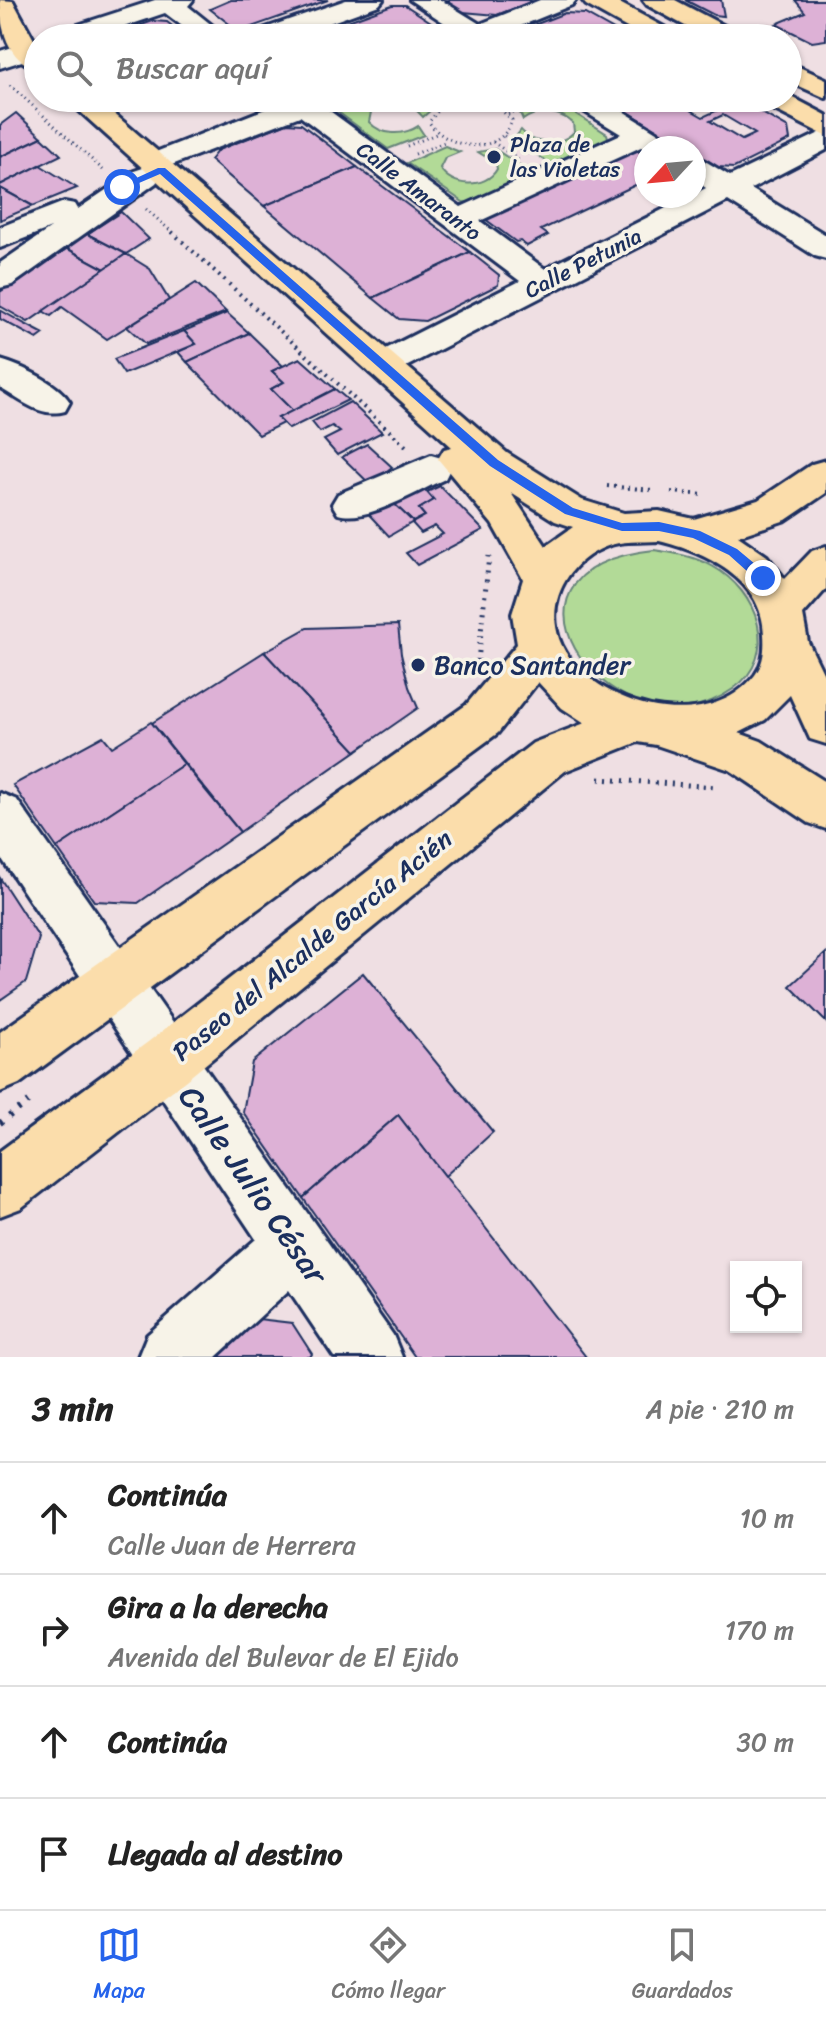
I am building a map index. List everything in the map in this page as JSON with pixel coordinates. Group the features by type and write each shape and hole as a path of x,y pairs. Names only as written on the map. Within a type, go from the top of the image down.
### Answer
{"main road":[{"path":"595,0 639,24"},
{"path":"656,0 701,24"},
{"path":"0,1 19,54"},
{"path":"802,77 826,90"},
{"path":"76,112 153,170 494,463 569,511 622,527"},
{"path":"93,112 482,482 519,529 542,577"},
{"path":"799,112 826,127"},
{"path":"695,534 772,510 826,474"},
{"path":"826,725 763,578 733,552 695,534 659,526 622,527 589,536 561,553 542,577 534,599 533,623 540,647 560,680 593,706 647,726 745,755 826,808"},
{"path":"647,726 697,727 733,717 762,699 780,674 785,628 826,562"},
{"path":"0,1065 482,719 540,647"},
{"name":"Paseo del Alcalde García Acién","path":"0,1187 167,1061 549,757 647,726"}],"street":[{"path":"302,24 370,0"},
{"path":"423,0 457,24"},
{"path":"507,24 563,0"},
{"path":"108,24 175,2 199,24"},
{"path":"0,238 279,112"},
{"name":"Calle Amaranto","path":"320,112 543,283"},
{"path":"605,112 643,136"},
{"name":"Calle Petunia","path":"382,365 826,139"},
{"path":"458,220 634,150"},
{"path":"0,278 153,170"},
{"path":"706,175 826,249"},
{"path":"0,372 52,402"},
{"path":"352,504 431,469"},
{"name":"Calle Julio César","path":"0,815 371,1357"},
{"path":"169,1357 294,1245"}],"path":[{"path":"435,112 429,122 436,134 448,141 473,145 498,140 511,127 506,112"},
{"path":"508,114 513,112"},
{"path":"399,149 436,134"},
{"path":"410,156 448,141"}],"green space":[{"path":"338,112 371,112 369,122 380,130 399,133 418,126 424,135 388,149"},
{"path":"573,112 607,134 610,145 558,169 514,139 521,130 539,141 562,140 574,132 573,123 555,113 535,114 523,120 520,113"},
{"path":"445,146 460,152 445,158 440,168 445,175 460,182 477,183 492,176 497,169 496,163 478,152 495,149 538,178 484,204 463,202 407,163"},
{"path":"654,550 698,560 728,577 752,607 758,624 760,642 748,675 733,689 689,707 646,704 609,685 580,657 566,624 571,591 598,565"}],"building":[{"path":"231,0 328,0 260,24 229,24 210,9"},
{"path":"442,0 533,1 497,15 463,12"},
{"path":"685,0 721,0 724,16 714,15"},
{"path":"795,0 826,0 826,40 812,42 802,37 802,24 776,24 805,12"},
{"path":"392,5 405,5 434,24 340,24"},
{"path":"565,13 585,14 603,24 537,24"},
{"path":"153,21 170,24 144,24"},
{"path":"628,112 694,112 703,117 714,112 760,112 788,128 790,140 734,168 718,167 706,160 706,136 668,136","holes":["723,115 755,134 742,140 710,121"]},
{"path":"16,113 42,137 0,157 0,125"},
{"path":"287,123 301,124 357,167 264,206 210,160 218,150"},
{"path":"42,137 61,155 0,185 0,157"},
{"path":"631,147 634,149 634,186 541,230 548,235 527,246 516,242 481,216"},
{"path":"40,165 77,188 33,206 0,188 0,185"},
{"path":"357,167 470,252 373,298 264,206"},
{"path":"0,188 33,206 0,220"},
{"path":"121,212 149,239 126,254 87,234"},
{"path":"87,234 126,254 105,269 66,248"},
{"path":"66,248 105,269 28,322 0,306 0,292"},
{"path":"470,252 499,275 498,285 425,321 399,319 373,298"},
{"path":"126,254 150,269 169,300 107,339 62,307 51,316 43,311"},
{"path":"196,283 226,312 146,344 127,327"},
{"path":"0,310 44,334 37,339 0,319"},
{"path":"227,313 249,333 187,362 178,352 196,344 184,331"},
{"path":"184,331 196,344 124,374 114,359"},
{"path":"249,333 283,366 272,371 284,382 271,389 293,411 278,418 283,423 259,435 187,362"},
{"path":"300,358 335,389 293,411 271,389 284,382 272,371"},
{"path":"335,389 348,400 289,429 278,418"},
{"path":"350,402 382,432 337,455 324,440 340,432 332,426 320,432 312,422"},
{"path":"367,444 392,467 388,470 396,478 374,488 342,457"},
{"path":"429,475 440,486 427,492 434,500 419,509 425,516 413,522 385,495"},
{"path":"440,486 483,530 417,565 406,553 443,534 435,526 421,533 412,523 425,516 419,509 434,500 427,492"},
{"path":"385,495 413,522 389,536 361,506"},
{"path":"398,625 401,654 418,708 356,751 264,652 307,628"},
{"path":"264,652 356,751 240,832 152,723"},
{"path":"151,722 184,764 57,848 13,785 103,736 112,747"},
{"path":"184,764 240,832 138,903 94,901 57,848"},
{"path":"0,878 39,938 26,982 0,1000"},
{"path":"826,953 826,1022 790,986"},
{"path":"363,973 493,1132 445,1176 398,1115 303,1198 243,1112 252,1062"},
{"path":"398,1115 586,1357 415,1357 303,1198"},
{"path":"258,1319 292,1323 312,1354 310,1357 216,1357"}],"place":[{"name":"Plaza de las Violetas","path":"494,157"},
{"name":"Banco Santander","path":"418,665"}],"route":[{"path":"122,187 161,170 494,463 569,511 622,527 659,526 695,534 733,552 763,578"}]}
